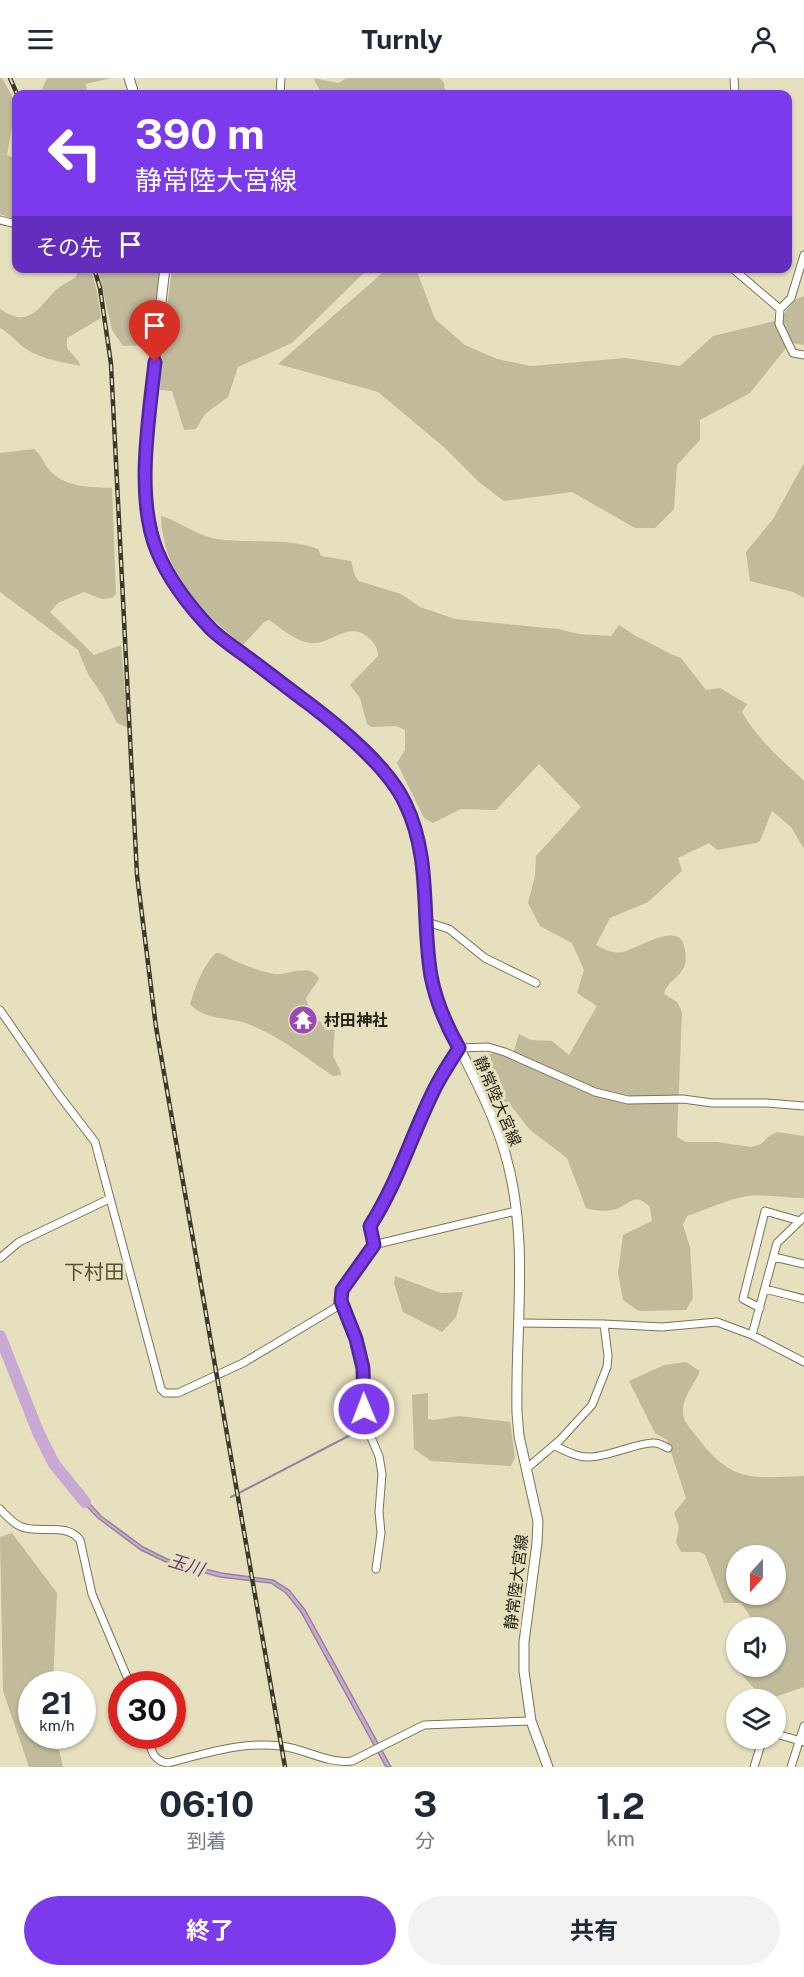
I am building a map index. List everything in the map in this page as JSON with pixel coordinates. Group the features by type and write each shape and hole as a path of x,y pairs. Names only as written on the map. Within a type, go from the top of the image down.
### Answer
{"main road":[{"name":"静常陸大宮線","path":"164,273 145,456 148,510 156,550 177,588 212,630 340,727 388,778 405,801 416,828 422,853 428,922 428,956 435,993 445,1023 496,1125 510,1172 520,1249 517,1413 526,1469 538,1521 524,1642 524,1671 531,1721 548,1767"}],"street":[{"path":"804,255 791,298 780,309 779,324 793,353 804,356"},
{"path":"738,273 780,309"},
{"path":"428,922 448,929 485,958 536,983"},
{"path":"0,1010 95,1142 161,1389 165,1393 177,1394 243,1363 334,1308 341,1301"},
{"path":"374,1245 370,1226 404,1162 433,1090 459,1048 488,1047 505,1052 595,1092 618,1099 683,1099 712,1103 804,1106"},
{"path":"0,1258 19,1242 109,1199"},
{"path":"376,1569 381,1533 379,1512 382,1474 379,1456 367,1428 363,1368 356,1339 341,1301 342,1290 374,1245 516,1210"},
{"path":"760,1308 743,1299 765,1211 802,1219"},
{"path":"752,1335 777,1243 802,1219"},
{"path":"774,1257 804,1264"},
{"path":"765,1289 804,1299"},
{"path":"519,1323 662,1327 717,1322 752,1335 804,1362"},
{"path":"526,1469 555,1446 592,1405 604,1376 608,1356 604,1324"},
{"path":"555,1446 572,1454 586,1457 614,1453 649,1443 668,1448"},
{"path":"0,1509 18,1526 67,1530 75,1533 80,1540 92,1594 125,1671"},
{"path":"151,1749 154,1757 168,1763 248,1745 281,1746 340,1762 356,1762 424,1725 531,1721"},
{"path":"791,1767 802,1742 804,1726"},
{"path":"786,1737 802,1742"},
{"path":"754,1767 760,1749"}],"shaded area":[{"path":"0,78 2,78 12,96 12,126 7,155 12,157 12,218 0,214"},
{"path":"47,78 111,78 86,84 87,90 42,90"},
{"path":"313,78 338,83 347,78 440,78 444,83 445,90 320,90"},
{"path":"77,273 92,273 101,318 67,338 67,348 80,366 38,355 22,346 0,328 0,309 17,317 29,315 35,312 57,289 76,277"},
{"path":"99,273 159,273 149,345 123,346 112,330"},
{"path":"171,273 364,273 292,343 238,367 228,397 205,414 196,429 184,430 172,391 160,390"},
{"path":"382,273 418,273 435,319 465,345 497,359 531,366 626,358 680,366 713,336 779,320 796,299 804,296 804,345 790,343 750,393 700,420 700,440 677,465 674,509 655,528 635,528 572,492 504,501 480,483 445,448 378,392 278,364"},
{"path":"34,449 51,472 64,481 80,486 112,488 116,594 112,598 102,599 84,592 58,603 50,612 94,655 121,645 128,728 117,723 88,674 78,650 0,592 0,453"},
{"path":"804,463 804,598 793,592 750,581 746,552 773,519"},
{"path":"161,516 212,538 292,543 318,549 321,556 351,561 355,576 359,581 401,594 420,607 455,619 611,636 619,625 681,658 706,690 720,688 747,704 742,712 748,722 770,749 804,781 804,849 791,827 772,811 760,841 756,843 717,850 709,843 678,858 682,871 648,902 610,918 596,945 608,951 619,952 656,938 674,936 680,939 684,946 686,958 684,967 664,994 677,1002 682,1012 677,1137 686,1142 717,1142 751,1147 761,1144 777,1132 804,1136 804,1198 742,1197 687,1216 683,1225 690,1247 693,1298 686,1310 643,1311 637,1310 623,1300 618,1273 623,1235 652,1221 650,1207 636,1199 612,1210 601,1211 586,1208 567,1158 530,1130 512,1107 499,1099 477,1070 477,1060 480,1056 496,1053 512,1057 519,1034 531,1040 552,1041 569,1055 597,1006 577,993 584,970 572,943 540,926 528,903 535,876 536,856 581,807 539,764 496,810 461,809 433,823 424,818 397,763 405,750 405,730 396,726 371,727 367,724 360,698 350,685 378,656 372,641 362,633 355,631 317,643 304,642 269,620 264,622 243,645 213,619 187,590 168,555"},
{"path":"216,953 274,974 304,970 315,973 319,978 306,999 313,1020 335,1025 333,1056 341,1075 333,1076 268,1033 245,1023 202,1013 190,1004 203,970"},
{"path":"395,1276 441,1293 463,1292 456,1317 442,1332 403,1312 394,1283"},
{"path":"686,1362 700,1371 685,1399 684,1417 709,1452 732,1470 744,1474 756,1477 804,1476 804,1687 786,1693 786,1689 755,1689 744,1677 786,1677 786,1617 750,1617 742,1605 786,1605 786,1545 726,1545 726,1603 724,1603 705,1555 700,1552 681,1552 676,1542 679,1527 674,1513 686,1498 667,1440 655,1433 629,1381 664,1365"},
{"path":"428,1393 428,1419 459,1416 510,1422 515,1457 511,1466 431,1461 414,1449 412,1395"},
{"path":"12,1533 57,1593 54,1671 18,1671 18,1735 3,1691 0,1537"},
{"path":"23,1749 59,1749 63,1767 29,1767"}],"water":[{"path":"75,1488 101,1516 143,1547 167,1559 221,1573 273,1580 289,1590 305,1610 391,1767 386,1767 301,1612 286,1593 271,1583 220,1577 166,1562 141,1550 98,1518 72,1491"}],"waterway":[{"name":"玉川","path":"0,1336 38,1432 54,1464 85,1502"},
{"path":"231,1497 362,1429"}],"railway":[{"path":"10,78 15,90"},
{"path":"96,273 100,288 111,364 137,875 156,1027 285,1767"}],"place":[{"name":"村田神社","path":"303,1020"}],"district":[{"name":"下村田","path":"94,1272"}],"route":[{"path":"155,362 145,456 149,520 156,550 177,588 212,630 340,727 368,754 405,801 416,828 422,853 431,977 445,1023 459,1048 433,1090 404,1162 370,1226 374,1245 342,1290 341,1301 356,1339 363,1368 364,1409"}]}
